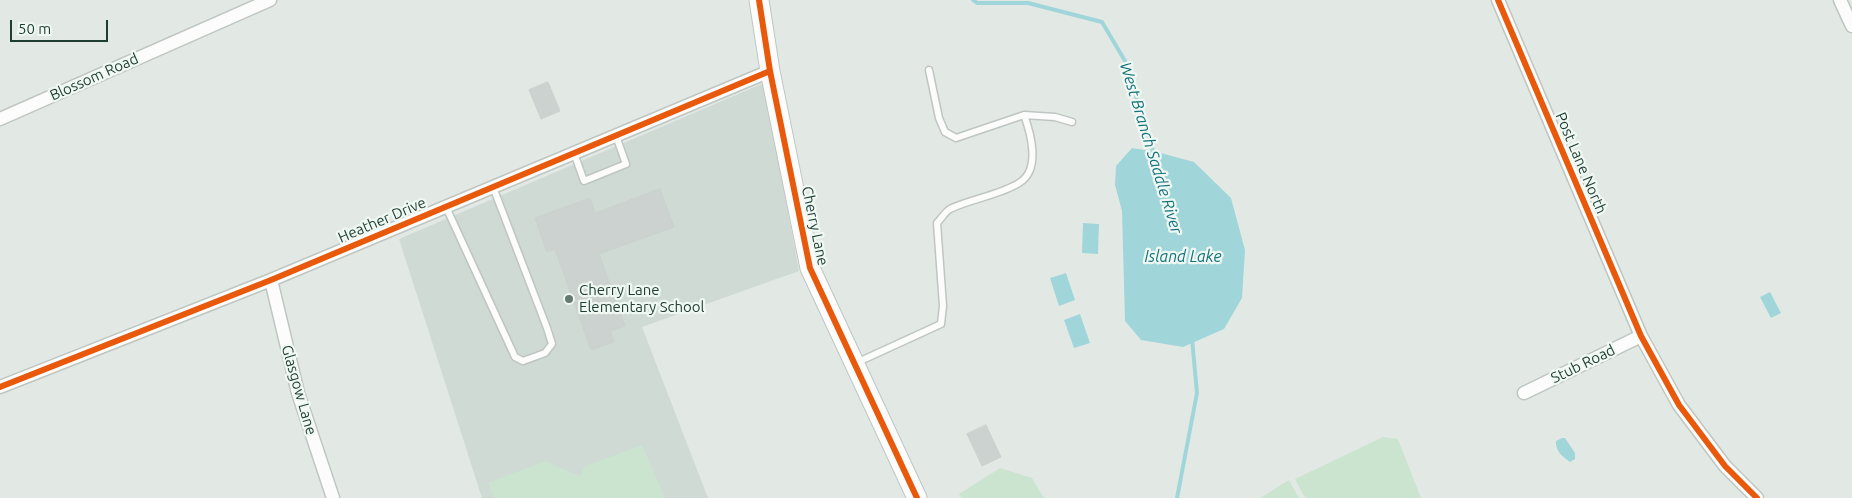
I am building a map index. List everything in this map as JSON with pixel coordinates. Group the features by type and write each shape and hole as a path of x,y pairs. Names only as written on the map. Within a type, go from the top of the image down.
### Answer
{"street":[{"name":"Blossom Road","path":"0,119 270,0"},
{"name":"Cherry Lane","path":"759,0 770,71 810,268 917,498"},
{"name":"Post Lane North","path":"1498,0 1641,336 1679,405 1725,466 1757,498"},
{"path":"1840,0 1852,26"},
{"name":"Heather Drive","path":"0,387 271,280 770,71"},
{"name":"Glasgow Lane","path":"271,280 298,392 333,498"},
{"name":"Stub Road","path":"1524,392 1641,336"}],"lane":[{"path":"928,70 939,118 946,132 956,138 1024,115 1055,117 1072,122"},
{"path":"854,364 941,324 943,306 937,223 949,210 1020,183 1029,172 1033,157 1030,131 1024,115"},
{"path":"574,153 584,181 626,164 616,136"},
{"path":"446,207 515,357 523,361 544,353 552,344 493,187"}],"shaded area":[{"name":"Cherry Lane Elementary School","path":"764,83 799,271 642,327 708,498 482,498 399,239"}],"green space":[{"path":"1383,437 1398,439 1421,498 1305,498 1295,479"},
{"path":"642,445 665,498 494,498 488,483 545,461 579,476 586,466"},
{"path":"1000,468 1032,478 1044,498 961,498 959,494"},
{"path":"1289,480 1299,498 1260,498"}],"water":[{"name":"Island Lake","path":"1132,148 1157,152 1194,162 1231,198 1245,250 1242,298 1224,329 1183,347 1141,340 1125,321 1122,211 1115,185 1116,166"},
{"path":"1083,223 1099,224 1098,254 1082,253"},
{"path":"1066,273 1075,300 1059,306 1050,278"},
{"path":"1770,292 1781,313 1771,318 1760,297"},
{"path":"1080,314 1090,343 1074,348 1064,320"},
{"path":"1565,438 1575,453 1575,459 1570,462 1562,456 1556,445 1556,441"}],"building":[{"path":"548,82 560,111 541,119 529,90"},
{"path":"660,189 674,227 599,254 625,326 610,331 614,342 591,350 555,249 547,252 535,218 590,198 595,213"},
{"path":"986,425 1001,457 982,466 967,434"}],"waterway":[{"name":"West Branch Saddle River","path":"973,0 977,3 1028,3 1102,22 1125,61 1154,154"},
{"name":"West Branch Saddle River","path":"1177,498 1197,393 1192,339"}],"cycle path":[{"path":"759,0 770,71 810,268 917,498"},
{"path":"1498,0 1641,336 1679,405 1725,466 1757,498"},
{"path":"0,387 271,280 770,71"}],"place":[{"name":"Cherry Lane Elementary School","path":"569,299"}]}
